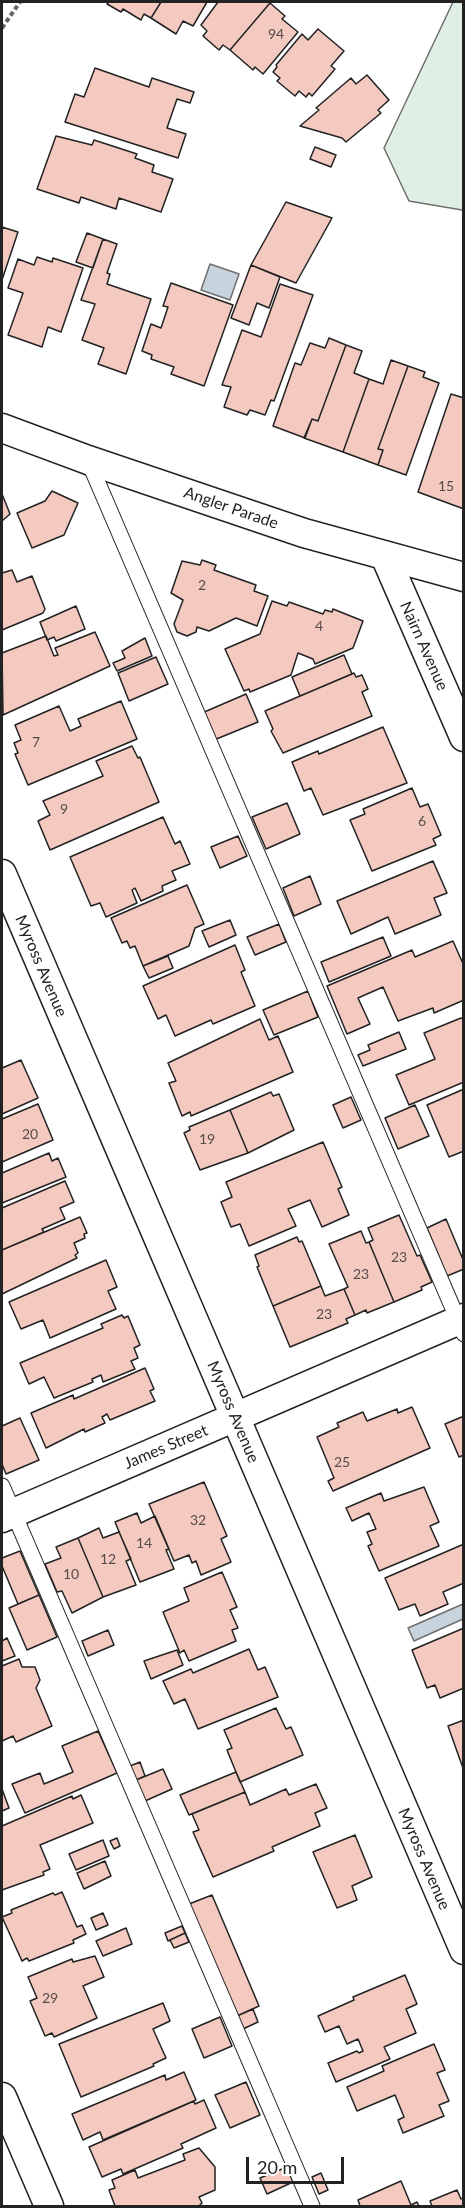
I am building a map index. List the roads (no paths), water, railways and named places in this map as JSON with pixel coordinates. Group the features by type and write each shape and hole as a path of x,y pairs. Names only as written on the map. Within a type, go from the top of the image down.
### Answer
{"street":[{"name":"Angler Parade","path":"2,428 88,460 304,533 464,577"},
{"name":"Nairn Avenue","path":"385,556 464,737"},
{"name":"Myross Avenue","path":"2,874 464,1950"},
{"name":"James Street","path":"8,1515 235,1417 462,1324"},
{"path":"2,2097 49,2206"}],"lane":[{"path":"88,460 462,1324"},
{"path":"2,1486 8,1515 312,2206"}]}
